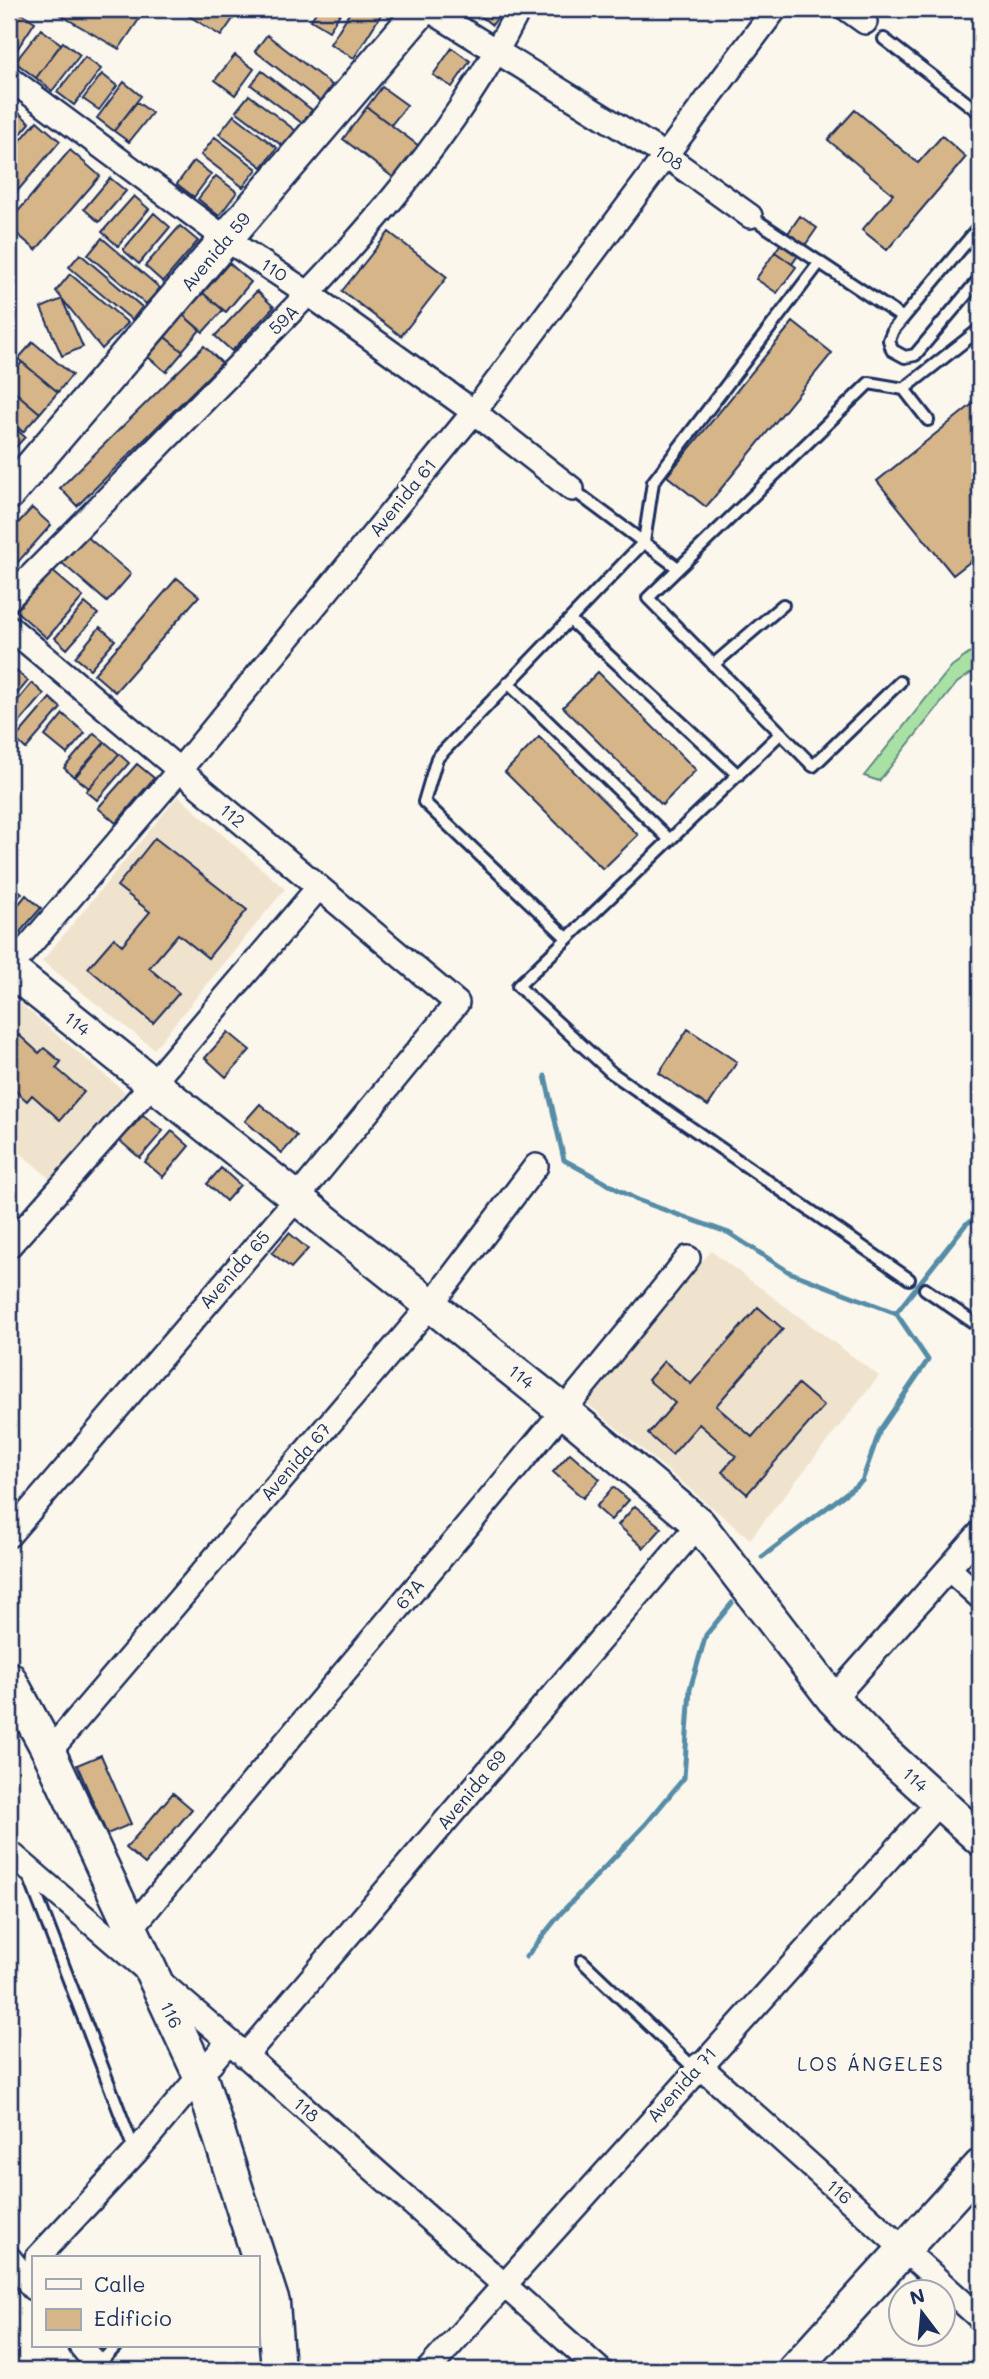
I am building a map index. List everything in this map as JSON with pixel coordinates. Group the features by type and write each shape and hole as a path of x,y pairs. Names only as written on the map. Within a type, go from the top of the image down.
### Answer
{"street":[{"name":"Avenida 59","path":"9,493 422,9"},
{"name":"108","path":"428,9 665,155 750,215"},
{"name":"59A","path":"9,598 309,294 396,198 498,50 519,9"},
{"name":"Avenida 61","path":"9,969 178,772 474,412 775,9"},
{"name":"110","path":"9,78 226,239 309,294 474,412 572,489"},
{"name":"112","path":"9,627 178,772 457,1003"},
{"path":"9,1246 153,1083 318,888"},
{"name":"114","path":"9,969 565,1412 698,1524 833,1699 881,1749 980,1839"},
{"name":"Avenida 65","path":"9,1535 298,1198 457,1003"},
{"name":"Avenida 67","path":"48,1752 429,1306 536,1166"},
{"name":"67A","path":"131,1929 290,1734 565,1412 688,1258"},
{"name":"Avenida 69","path":"39,2256 201,2078 237,2049 698,1524"},
{"path":"833,1699 980,1533"},
{"path":"948,1569 980,1597"},
{"name":"116","path":"9,1678 48,1752 201,2078 258,2256"},
{"name":"Avenida 71","path":"428,2370 697,2067 940,1801"},
{"name":"118","path":"17,1859 237,2049 600,2370"},
{"name":"116","path":"697,2067 980,2318"},
{"path":"794,2370 980,2166"},
{"name":"116","path":"259,2259 273,2303 278,2370"},
{"path":"83,2348 99,2368"}],"lane":[{"path":"884,39 980,113"},
{"name":"108","path":"750,215 903,318"},
{"path":"980,226 890,335 890,345 895,354 910,357 919,351 980,278"},
{"path":"567,938 424,802 437,758 644,542 653,482 820,262"},
{"path":"904,389 980,329"},
{"path":"900,682 813,766 648,598 869,383 904,389 928,420"},
{"path":"572,489 678,568"},
{"path":"713,664 783,605"},
{"path":"569,620 738,775"},
{"path":"508,683 670,839"},
{"path":"780,733 518,986 611,1073 909,1279"},
{"path":"925,1289 980,1327"},
{"path":"17,1859 135,2153"},
{"path":"582,1961 697,2067"},
{"path":"99,2368 114,2348"}],"shaded area":[{"path":"178,796 285,889 154,1049 42,961"},
{"path":"9,994 125,1092 50,1179 9,1143"},
{"path":"711,1251 879,1376 750,1539 583,1400"}],"green space":[{"path":"980,646 980,667 957,683 879,781 864,776 952,666"}],"building":[{"path":"9,9 15,9 35,22 10,60"},
{"path":"50,9 146,9 119,49"},
{"path":"178,9 240,9 221,36"},
{"path":"318,9 343,9 329,31 311,20"},
{"path":"352,9 375,9 382,13 354,58 330,44"},
{"path":"504,9 492,25 474,11"},
{"path":"41,29 61,44 36,78 15,62"},
{"path":"267,35 332,85 320,101 255,51"},
{"path":"63,42 80,55 52,91 36,78"},
{"path":"452,48 470,61 452,87 433,75"},
{"path":"235,55 254,69 235,95 215,80"},
{"path":"85,57 101,69 74,105 57,92"},
{"path":"262,71 312,110 302,123 251,85"},
{"path":"102,74 117,86 99,110 83,99"},
{"path":"124,82 141,96 114,131 97,118"},
{"path":"382,87 407,105 391,125 367,107"},
{"path":"249,95 296,131 284,147 236,111"},
{"path":"137,102 152,113 129,142 114,131"},
{"path":"367,107 419,146 394,178 343,139"},
{"path":"855,110 918,163 942,136 966,157 887,250 862,230 893,194 828,140"},
{"path":"17,111 30,123 9,148 9,121"},
{"path":"234,115 277,148 262,167 219,134"},
{"path":"37,121 60,141 9,201 9,154"},
{"path":"215,137 257,169 243,187 201,155"},
{"path":"70,150 100,176 36,250 9,227 9,222"},
{"path":"194,161 211,174 194,197 177,184"},
{"path":"216,176 237,192 219,216 198,199"},
{"path":"110,178 126,191 99,222 84,209"},
{"path":"134,196 149,209 118,246 102,232"},
{"path":"154,213 170,227 139,264 123,250"},
{"path":"800,216 817,228 792,264 775,252"},
{"path":"180,226 198,241 163,282 145,266"},
{"path":"389,232 447,277 401,336 342,291"},
{"path":"102,238 160,288 146,304 88,255"},
{"path":"775,252 796,267 777,293 756,279"},
{"path":"80,254 142,307 132,320 69,267"},
{"path":"229,263 251,282 226,312 203,293"},
{"path":"70,274 128,323 102,349 56,291"},
{"path":"257,291 274,307 232,351 215,336"},
{"path":"203,293 223,310 203,332 183,315"},
{"path":"62,299 83,347 62,356 41,308"},
{"path":"183,315 200,330 182,351 165,337"},
{"path":"793,322 832,353 706,507 667,476"},
{"path":"165,337 183,352 166,372 148,357"},
{"path":"33,342 72,375 58,392 18,359"},
{"path":"204,346 222,363 77,506 60,488"},
{"path":"22,362 58,392 40,413 9,387 9,378"},
{"path":"9,387 40,413 23,432 9,420"},
{"path":"980,398 980,554 953,575 877,481"},
{"path":"9,423 25,437 13,450 9,446"},
{"path":"32,508 51,525 9,572 9,533"},
{"path":"85,535 131,574 107,602 62,563"},
{"path":"51,570 83,597 47,638 16,611"},
{"path":"177,578 199,596 115,692 94,674"},
{"path":"85,603 98,614 67,649 55,638"},
{"path":"100,627 115,640 90,669 75,657"},
{"path":"16,671 28,681 9,704 9,679"},
{"path":"598,672 696,770 662,805 563,707"},
{"path":"32,683 44,694 10,734 9,711"},
{"path":"50,698 61,708 26,749 15,739"},
{"path":"63,714 85,733 67,754 45,736"},
{"path":"94,733 105,742 74,777 64,768"},
{"path":"539,737 638,835 603,869 505,772"},
{"path":"105,742 119,754 89,788 75,777"},
{"path":"119,754 129,763 97,800 86,791"},
{"path":"137,764 154,778 116,823 98,808"},
{"path":"155,838 247,910 208,958 178,934 149,968 179,993 153,1023 88,968 114,938 122,945 150,912 117,886"},
{"path":"9,882 22,893 9,908"},
{"path":"26,895 41,908 13,940 9,936 9,916"},
{"path":"688,1029 737,1062 708,1106 659,1073"},
{"path":"228,1032 250,1050 226,1077 205,1058"},
{"path":"19,1035 39,1053 44,1048 61,1062 56,1068 84,1092 60,1120 32,1095 27,1101 10,1086 15,1080 9,1075 9,1046"},
{"path":"260,1104 297,1136 282,1153 245,1121"},
{"path":"143,1115 163,1131 140,1158 120,1141"},
{"path":"172,1131 189,1146 163,1177 145,1162"},
{"path":"221,1168 240,1185 226,1201 207,1184"},
{"path":"289,1233 308,1249 291,1268 272,1253"},
{"path":"758,1307 783,1329 716,1406 752,1437 798,1384 824,1406 747,1494 722,1472 736,1456 699,1424 672,1455 648,1434 675,1403 648,1380 664,1361 691,1384"},
{"path":"570,1453 600,1479 583,1498 553,1472"},
{"path":"613,1487 629,1500 611,1520 596,1507"},
{"path":"635,1506 662,1528 644,1548 618,1525"},
{"path":"101,1755 131,1824 107,1834 77,1765"},
{"path":"173,1793 192,1809 145,1864 126,1848"}],"waterway":[{"path":"545,1076 564,1160 637,1200 729,1233 789,1272 896,1313 928,1360 880,1430 862,1481 762,1557"},
{"path":"896,1313 966,1224 980,1215"},
{"path":"526,1957 561,1913 646,1824 684,1778 690,1689 706,1635 732,1603"}],"district":[{"name":"LOS ÁNGELES","path":"871,2064"}]}
